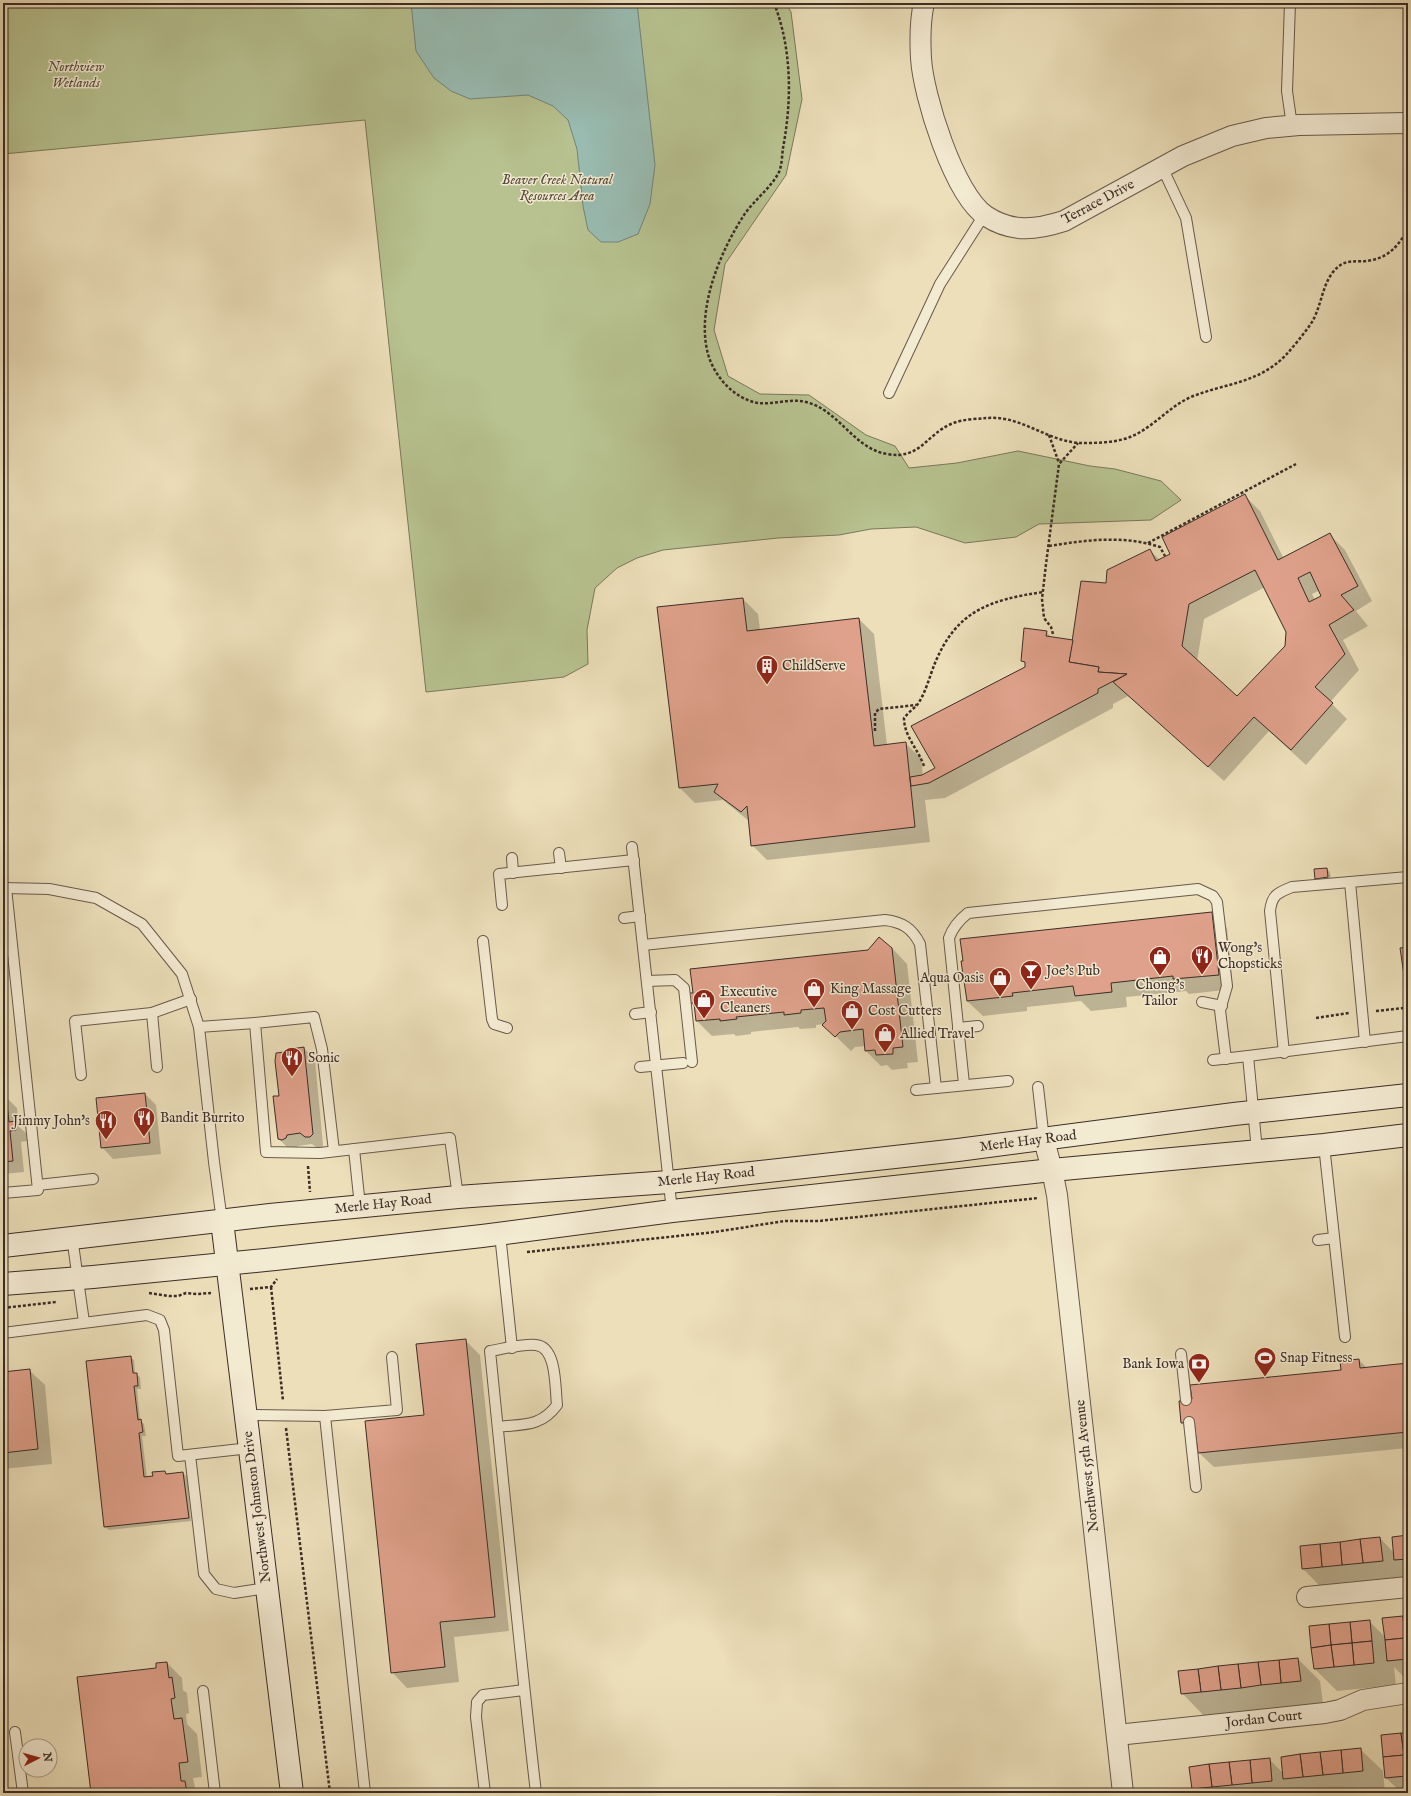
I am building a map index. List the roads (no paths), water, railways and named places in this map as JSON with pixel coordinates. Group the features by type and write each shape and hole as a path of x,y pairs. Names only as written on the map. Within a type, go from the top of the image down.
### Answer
{"main road":[{"name":"Merle Hay Road","path":"3,1246 72,1237 458,1196 669,1182 1044,1140 1253,1112 1408,1096"},
{"path":"3,1284 79,1289 227,1263 501,1244 672,1211 1052,1170 1324,1145 1408,1135"},
{"name":"Northwest Johnston Drive","path":"222,1221 292,1793"}],"street":[{"name":"Terrace Drive","path":"924,3 922,13 921,59 937,129 962,189 971,203 984,215 1001,224 1009,226 1024,229 1044,228 1064,222 1199,148 1232,136 1266,128 1292,126 1408,123"},
{"name":"Northwest 55th Avenue","path":"1044,1140 1057,1195 1123,1793"},
{"path":"1307,1597 1408,1587"},
{"name":"Jordan Court","path":"1117,1734 1325,1713 1340,1710 1363,1700 1377,1696 1408,1693"}],"lane":[{"path":"1290,3 1287,90 1292,126"},
{"path":"1162,167 1186,218 1206,337"},
{"path":"889,394 940,284 984,215"},
{"path":"632,847 648,981 672,1211"},
{"path":"559,853 561,868"},
{"path":"512,858 513,873"},
{"path":"502,905 499,874 634,860"},
{"path":"1284,1053 1270,911 1271,901 1277,893 1292,887 1408,877"},
{"path":"1350,882 1365,1042"},
{"path":"3,1193 38,1190 4,888 49,888 96,898 142,924 182,974 199,1027 222,1221"},
{"path":"964,1084 949,938 952,928 968,912 1198,888 1212,896 1217,902 1227,986 1220,1010 1226,1059"},
{"path":"624,918 640,916"},
{"path":"643,945 885,920 896,921 907,926 915,934 920,944 936,1088"},
{"path":"483,941 492,1019 494,1024 507,1028"},
{"path":"640,1067 688,1063 684,988 675,980 648,981"},
{"path":"81,1075 75,1021 152,1013 191,999"},
{"path":"1202,1002 1222,1006"},
{"path":"634,1014 651,1012"},
{"path":"152,1013 157,1067"},
{"path":"199,1027 314,1017 322,1048 334,1151"},
{"path":"255,1023 266,1152 320,1153 450,1138 458,1196"},
{"path":"958,1028 978,1026"},
{"path":"1213,1060 1284,1053 1408,1036"},
{"path":"1248,1056 1257,1151"},
{"path":"916,1090 964,1084 1008,1081"},
{"path":"1038,1086 1044,1140"},
{"path":"1324,1145 1345,1337"},
{"path":"354,1149 360,1206"},
{"path":"38,1185 93,1179"},
{"path":"72,1237 84,1322"},
{"path":"1318,1240 1334,1238"},
{"path":"501,1244 512,1348"},
{"path":"3,1333 147,1315 160,1320 164,1330 178,1456 250,1448"},
{"path":"498,1428 541,1421 551,1413 557,1405 552,1360 547,1349 536,1344 490,1351 524,1690 536,1793"},
{"path":"1181,1354 1186,1400"},
{"path":"246,1415 325,1416 398,1410 392,1357"},
{"path":"325,1416 365,1793"},
{"path":"1189,1422 1196,1487"},
{"path":"190,1455 204,1574 216,1589 234,1593 267,1588"},
{"path":"485,1793 476,1717 477,1702 483,1695 524,1690"},
{"path":"203,1691 216,1793"},
{"path":"15,1732 23,1793"}],"water":[{"path":"411,3 637,3 655,165 650,204 638,234 618,242 601,242 588,230 583,206 577,149 568,120 553,106 528,95 470,99 451,91 434,78 416,51"}],"place":[{"name":"ChildServe","path":"767,686"},
{"name":"Chong's Tailor","path":"1160,976"},
{"name":"Wong's Chopsticks","path":"1202,976"},
{"name":"Joe's Pub","path":"1031,990"},
{"name":"Aqua Oasis","path":"1000,998"},
{"name":"King Massage","path":"814,1008"},
{"name":"Executive Cleaners","path":"704,1020"},
{"name":"Cost Cutters","path":"852,1030"},
{"name":"Allied Travel","path":"885,1054"},
{"name":"Sonic","path":"292,1078"},
{"name":"Bandit Burrito","path":"144,1138"},
{"name":"Jimmy John's","path":"106,1140"},
{"name":"Snap Fitness","path":"1265,1378"},
{"name":"Bank Iowa","path":"1199,1384"}],"park label":[{"name":"Northview Wetlands","path":"76,76"},
{"name":"Beaver Creek Natural Resources Area","path":"557,188"}]}
